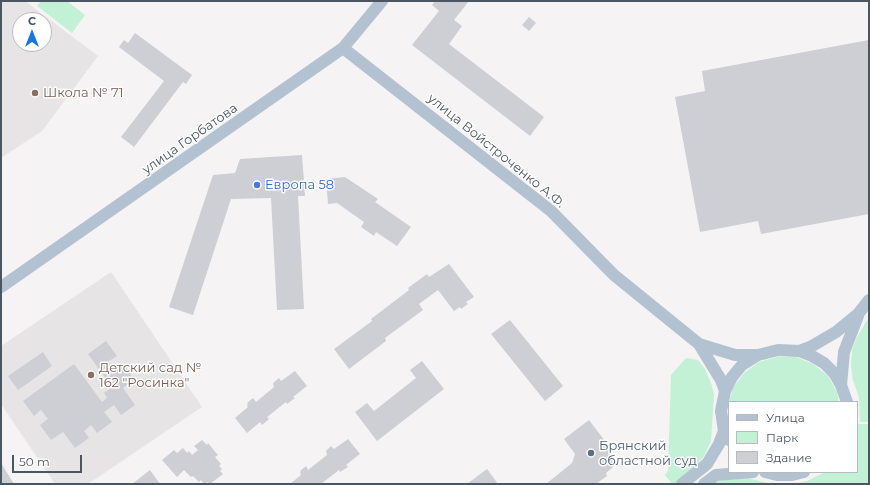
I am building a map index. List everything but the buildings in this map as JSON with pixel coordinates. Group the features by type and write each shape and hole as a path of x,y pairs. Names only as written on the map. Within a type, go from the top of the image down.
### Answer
{"main road":[{"name":"улица Горбатова","path":"1,287 344,48 382,1"},
{"name":"улица Войстроченко А.Ф.","path":"344,48 551,211 614,275 699,344"},
{"path":"799,351 824,340 858,314 869,300"},
{"path":"841,385 844,352 858,314"},
{"path":"699,344 735,355 758,355 778,350 799,351 812,356 824,363 834,373 841,385 846,401"},
{"path":"699,344 721,380 725,391"},
{"path":"682,484 707,464 719,444 726,436 721,411 725,391 732,377 742,365 758,355"},
{"path":"704,484 716,475 741,473"},
{"path":"769,473 777,475 792,475 800,473"}],"shaded area":[{"name":"Школа № 71","path":"1,1 25,1 40,12 12,12 12,52 52,52 52,21 98,56 42,131 1,158"},
{"name":"Детский сад № 162 \"Росинка\"","path":"111,272 202,407 88,484 55,484 1,404 1,346"}],"green space":[{"path":"41,1 67,1 85,15 72,33 52,18 52,12 45,12 37,6"},
{"path":"869,317 869,422 860,422 859,398 853,380 851,365 852,350 857,337"},
{"path":"777,357 796,357 813,364 828,376 837,392 839,401 729,401 733,388 744,373 759,362"},
{"path":"686,358 698,360 705,369 711,383 714,394 711,441 704,456 693,469 676,484 672,484 665,475 668,471 671,375"},
{"path":"858,424 869,424 869,484 795,484 807,481 823,473 858,473"},
{"path":"747,478 772,484 712,484 722,480"}],"place":[{"name":"Школа № 71","path":"35,93"},
{"name":"Европа 58","path":"257,185"},
{"name":"Детский сад № 162 \"Росинка\"","path":"91,375"},
{"name":"Брянский областной суд","path":"591,453"}]}
